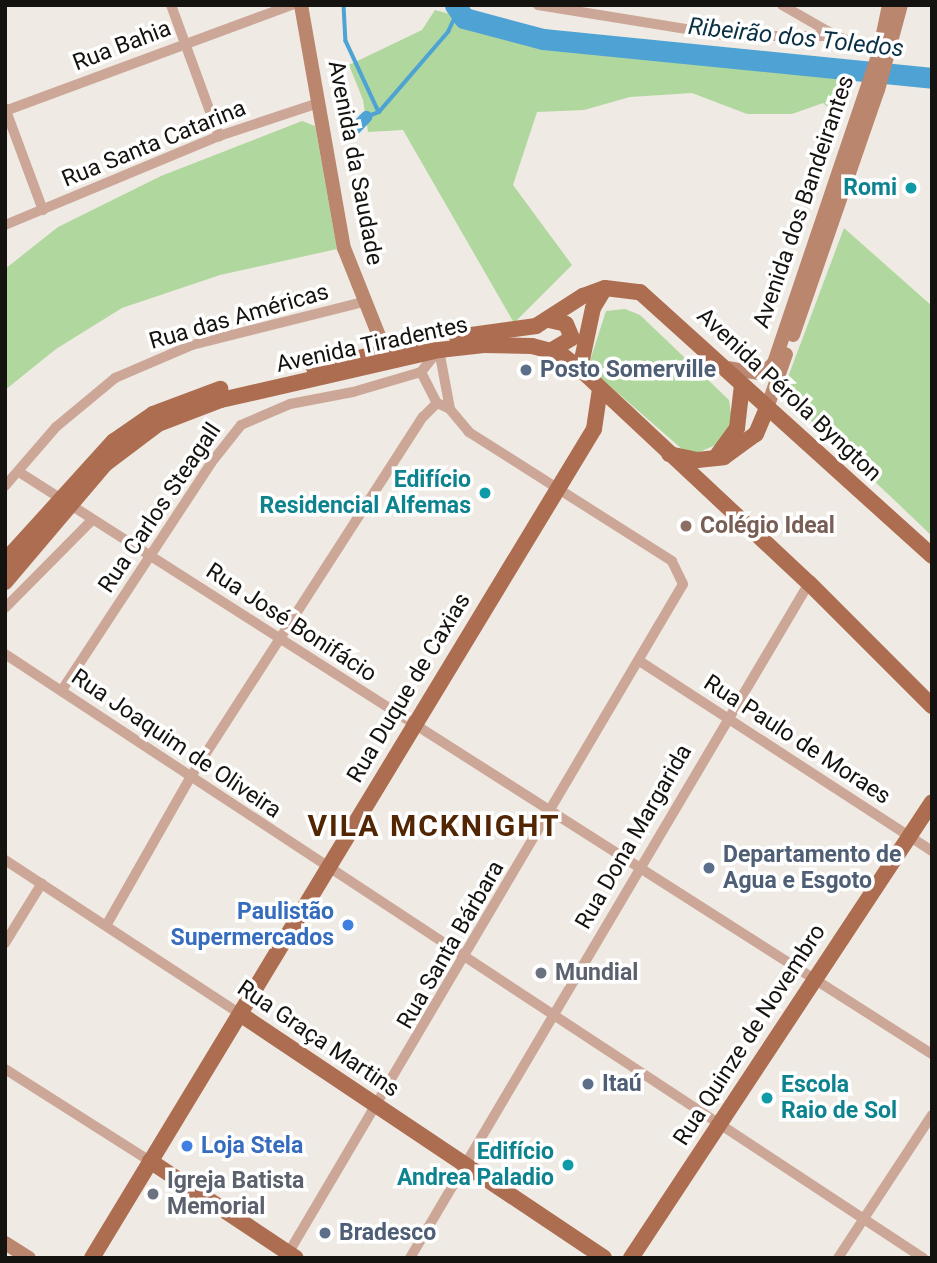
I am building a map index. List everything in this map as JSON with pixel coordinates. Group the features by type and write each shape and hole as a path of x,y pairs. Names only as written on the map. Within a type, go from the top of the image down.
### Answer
{"main road":[{"name":"Avenida da Saudade","path":"301,5 344,248 384,351"},
{"name":"Avenida dos Bandeirantes","path":"882,61 889,5"},
{"name":"Avenida dos Bandeirantes","path":"767,408 901,5"},
{"name":"Avenida dos Bandeirantes","path":"727,368 763,374 774,363 873,88"},
{"name":"Avenida Pérola Byngton","path":"605,288 640,292 932,556"},
{"path":"580,369 593,308 605,288"},
{"name":"Avenida Tiradentes","path":"5,561 122,449 168,419 221,400 403,353 523,330 549,320 583,296 605,288"},
{"path":"549,320 566,324 572,338 552,350"},
{"path":"373,328 403,353"},
{"name":"Avenida Tiradentes","path":"5,582 114,441 175,404 384,351 403,353 509,344 552,350 580,369 809,583 932,706"},
{"path":"715,459 737,428 742,385"},
{"name":"Rua Duque de Caxias","path":"92,1258 326,867 594,429 600,389"},
{"path":"667,453 715,459 744,446 757,434 767,408"},
{"name":"Rua Quinze de Novembro","path":"631,1258 932,802"},
{"name":"Rua Graça Martins","path":"240,1014 604,1258"},
{"path":"150,1161 290,1256"},
{"path":"5,1243 29,1258"}],"street":[{"path":"171,5 219,136"},
{"name":"Rua Bahia","path":"6,110 292,5"},
{"path":"538,5 729,36 835,36"},
{"path":"782,5 882,61"},
{"name":"Rua Santa Catarina","path":"5,225 219,136 318,103"},
{"path":"6,110 43,210"},
{"name":"Rua das Américas","path":"5,486 88,398 139,366 192,345 363,302"},
{"path":"439,350 421,372 437,403 450,409 469,432 558,488"},
{"path":"439,350 450,409"},
{"name":"Rua Carlos Steagall","path":"62,690 149,555 242,425 289,404 353,392 421,372"},
{"path":"107,924 190,778 423,417 437,403"},
{"name":"Rua José Bonifácio","path":"19,472 932,1054"},
{"name":"Rua Santa Bárbara","path":"290,1256 681,592 683,575 672,561 558,488"},
{"path":"5,608 92,520"},
{"name":"Rua Dona Margarida","path":"410,1258 638,867 809,583"},
{"name":"Rua Joaquim de Oliveira","path":"5,654 464,960 923,1258"},
{"name":"Rua Paulo de Moraes","path":"641,662 932,851"},
{"name":"Rua Graça Martins","path":"5,860 107,924 240,1014"},
{"path":"5,943 43,884"},
{"path":"5,1069 150,1161"},
{"path":"838,1258 932,1115"}],"green space":[{"path":"435,10 543,39 856,70 838,116 823,103 792,114 747,114 692,93 630,97 584,110 537,112 513,185 572,265 514,323 403,130 368,132 363,100 349,65 422,30"},
{"path":"302,121 315,126 337,249 220,275 122,308 56,349 5,390 5,269 58,227 161,176"},
{"path":"844,228 932,306 932,536 782,393"},
{"path":"625,309 640,315 729,400 732,420 725,441 690,456 588,367 606,311"}],"waterway":[{"path":"344,5 346,41 379,112"},
{"name":"Ribeirão dos Toledos","path":"455,5 464,18 543,39 932,78"},
{"path":"347,137 366,117 379,112 448,32 457,13"},
{"path":"347,137 366,117"}],"place":[{"name":"Romi","path":"911,188"},
{"name":"Posto Somerville","path":"526,370"},
{"name":"Edifício Residencial Alfemas","path":"485,493"},
{"name":"Colégio Ideal","path":"686,526"},
{"name":"Departamento de Agua e Esgoto","path":"709,868"},
{"name":"Paulistão Supermercados","path":"348,925"},
{"name":"Mundial","path":"541,973"},
{"name":"Itaú","path":"588,1084"},
{"name":"Escola Raio de Sol","path":"767,1098"},
{"name":"Loja Stela","path":"187,1146"},
{"name":"Edifício Andrea Paladio","path":"568,1165"},
{"name":"Igreja Batista Memorial","path":"153,1194"},
{"name":"Bradesco","path":"325,1233"}],"district":[{"name":"VILA MCKNIGHT","path":"434,826"}]}
